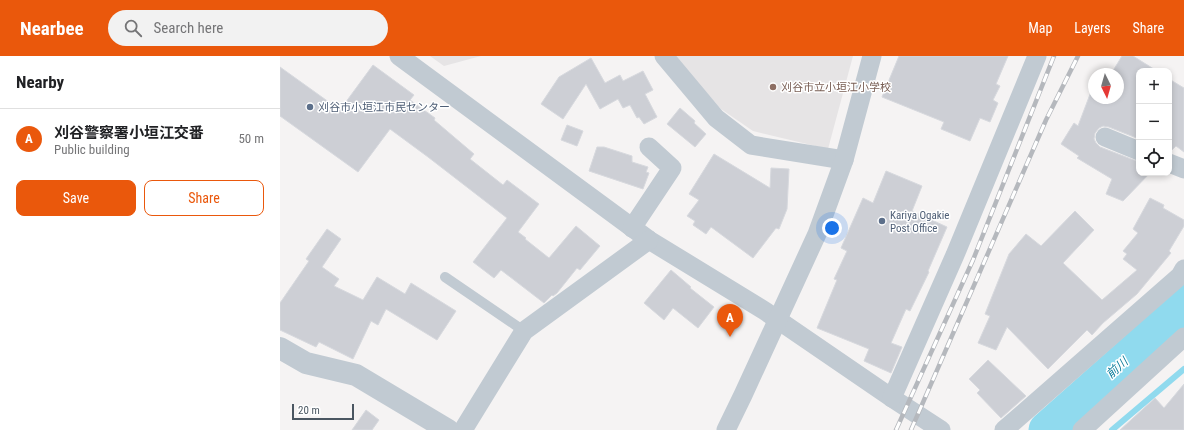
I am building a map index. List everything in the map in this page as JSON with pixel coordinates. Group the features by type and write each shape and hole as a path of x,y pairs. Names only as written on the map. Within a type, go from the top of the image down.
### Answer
{"street":[{"path":"399,56 649,240 777,319 941,430"},
{"path":"664,56 716,118 751,144 844,160"},
{"path":"726,430 817,234 844,160 872,56"},
{"path":"892,398 955,254 1036,56"},
{"path":"1106,138 1136,150"},
{"path":"632,228 672,168 649,147"},
{"path":"1172,164 1184,169"},
{"path":"463,430 524,331 649,240"},
{"path":"1004,430 1180,276 1184,269"},
{"path":"1082,430 1184,337"},
{"path":"280,348 306,363 356,375 448,430"}],"lane":[{"path":"445,278 524,331"}],"shaded area":[{"path":"430,56 481,56 444,66"},
{"name":"刈谷市立小垣江小学校","path":"674,56 853,56 828,149 753,131 721,109"}],"building":[{"path":"899,56 1008,56 996,84 1000,86 993,100 998,103 990,122 980,118 970,141 941,129 944,122 882,97"},
{"path":"1122,56 1133,56 1152,68 1136,68 1136,138 1103,126 1095,133 1094,139 1100,147 1136,161 1136,176 1147,176 1123,201 1106,194 1112,179 1077,158 1079,156 1061,144 1074,123 1078,126 1088,100 1088,104 1124,104 1124,68 1115,68"},
{"path":"591,58 605,83 620,75 623,81 643,71 653,90 645,94 657,117 644,124 639,117 637,118 630,105 623,108 618,99 600,109 586,84 563,119 541,104 559,77"},
{"path":"373,65 414,95 410,100 435,118 434,120 474,154 470,159 503,185 507,180 539,204 518,232 526,238 525,239 549,258 576,226 600,246 580,270 577,268 557,293 553,296 552,295 544,303 501,270 494,278 473,262 507,218 390,129 358,172 280,116 280,67 340,110"},
{"path":"1172,81 1184,88 1184,152 1176,146 1172,150"},
{"path":"680,108 695,121 694,123 706,134 695,147 667,124"},
{"path":"567,125 583,131 577,146 561,140"},
{"path":"597,147 604,147 632,156 632,162 648,167 646,172 649,173 643,189 589,171"},
{"path":"714,154 770,188 771,168 789,169 787,209 779,229 776,228 753,258 711,227 706,234 693,225 695,221 687,216 699,200 689,194"},
{"path":"886,171 922,186 912,211 947,227 928,271 929,272 910,311 906,309 891,343 902,347 891,373 864,361 869,349 817,328 837,280 834,279 847,251 841,248 863,198 873,203"},
{"path":"1150,198 1164,205 1163,208 1184,220 1184,226 1169,251 1171,253 1137,294 1103,323 1092,335 1087,330 1048,369 1007,327 996,350 978,343 990,316 985,314 1009,254 1026,234 1041,246 1075,211 1094,230 1063,263 1102,300 1137,270 1123,259 1127,254 1123,251 1138,233 1133,229"},
{"path":"327,229 341,239 322,267 339,279 334,286 363,300 377,277 405,294 411,283 456,311 437,340 386,309 378,325 371,321 353,359 319,342 316,347 280,330 280,303 309,261 306,259"},
{"path":"671,270 691,287 690,288 714,307 698,328 673,308 664,320 644,303"},
{"path":"988,360 1026,396 1001,418 977,393 980,390 969,379"},
{"path":"1184,384 1184,430 1120,430 1155,398 1164,408"},
{"path":"366,410 379,420 372,430 352,430"}],"waterway":[{"name":"前川","path":"1047,430 1148,340 1184,303"},
{"path":"1112,430 1184,369"}],"railway":[{"path":"896,430 973,260 1054,56"},
{"path":"911,430 1046,120 1078,56"}],"place":[{"name":"刈谷市立小垣江小学校","path":"773,87"},
{"name":"刈谷市小垣江市民センター","path":"310,107"},
{"name":"Kariya Ogakie Post Office","path":"882,221"},
{"name":"刈谷警察署小垣江交番","path":"730,337"}]}
